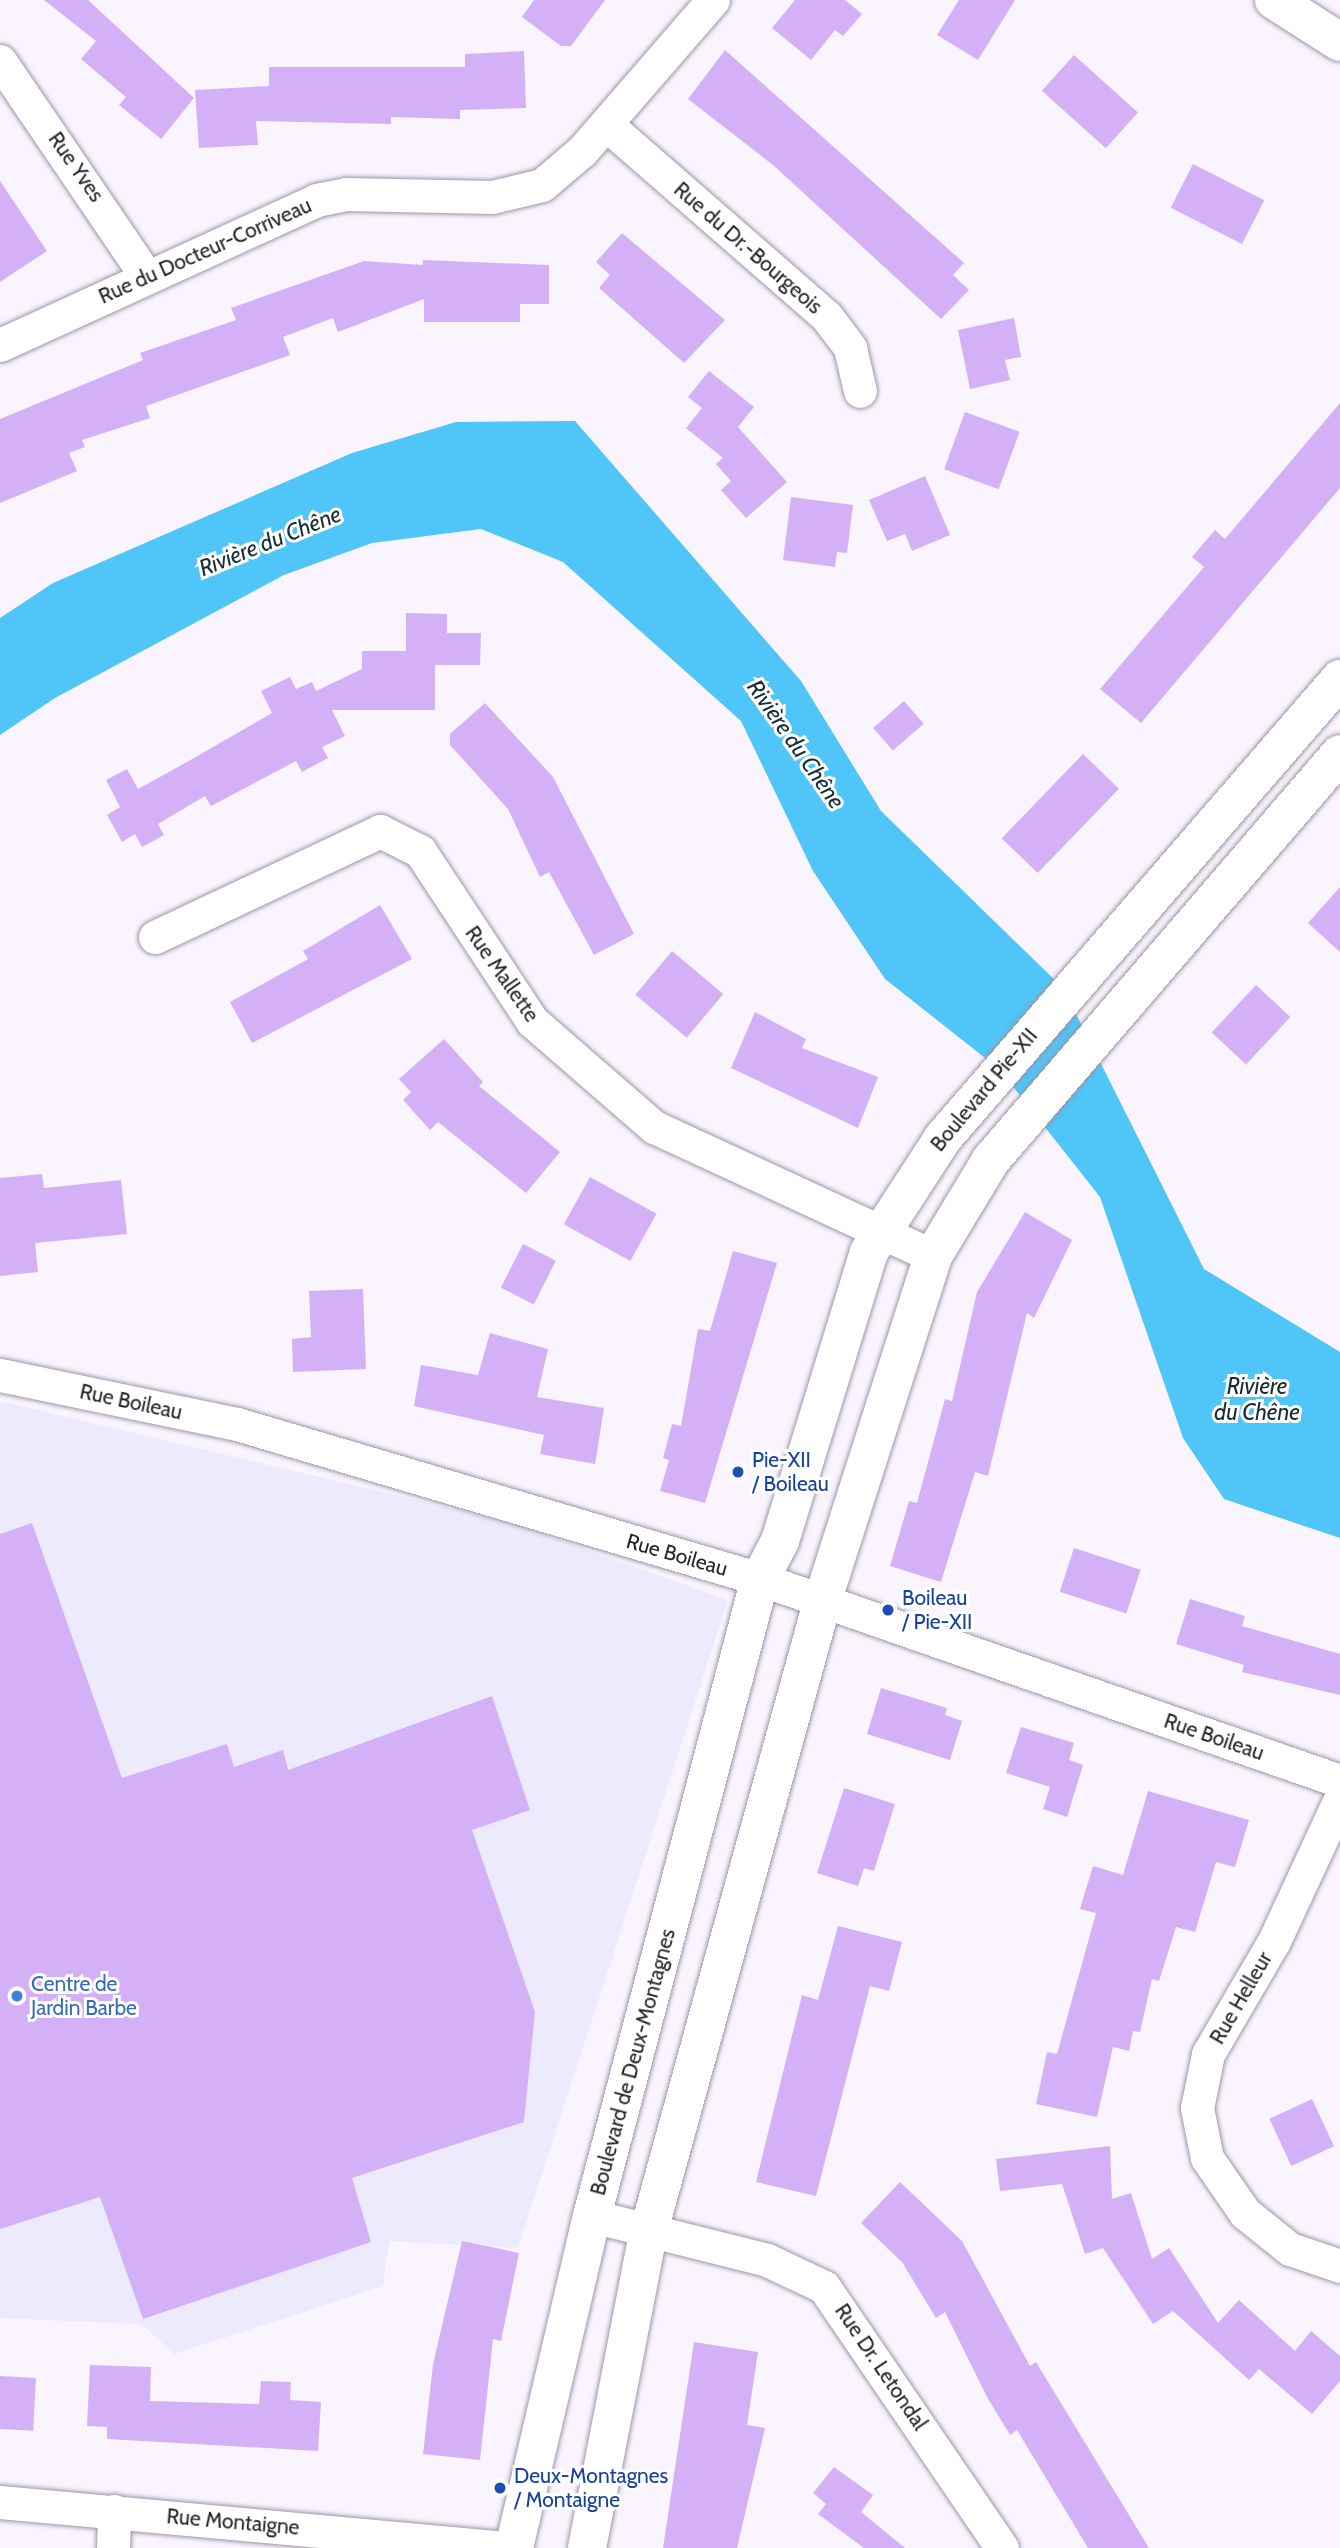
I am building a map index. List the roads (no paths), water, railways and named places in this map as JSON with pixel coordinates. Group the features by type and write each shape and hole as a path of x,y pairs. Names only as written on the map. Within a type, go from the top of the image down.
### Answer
{"street":[{"name":"Rue du Docteur-Corriveau","path":"0,345 146,276 335,195 526,192 558,173 606,124 713,0"},
{"path":"1294,5 1340,42"},
{"name":"Rue Yves","path":"0,61 146,276"},
{"name":"Rue du Dr.-Bourgeois","path":"606,124 827,317 849,348 860,391"},
{"name":"Boulevard Pie-XII","path":"760,1579 780,1541 849,1307 880,1229 926,1158 1071,987 1340,679"},
{"path":"587,2548 648,2234 823,1599 933,1256 971,1188 1024,1122 1340,754"},
{"name":"Rue Mallette","path":"155,937 380,831 419,850 532,1021 654,1127 880,1229 933,1256"},
{"name":"Rue Boileau","path":"0,1374 236,1424 760,1579 1340,1782"},
{"name":"Boulevard de Deux-Montagnes","path":"514,2548 592,2216 760,1579"},
{"name":"Rue Helleur","path":"1340,1799 1274,1941 1208,2054 1197,2108 1207,2158 1245,2213 1290,2249 1340,2266"},
{"name":"Rue Dr. Letondal","path":"592,2216 648,2234 694,2239 767,2260 824,2287 1002,2548"},
{"name":"Rue Montaigne","path":"0,2502 507,2548"},
{"path":"113,2548 114,2511"}],"water":[{"name":"Rivière du Chêne","path":"575,421 801,681 881,811 1063,988 1204,1269 1340,1352 1340,1538 1224,1499 1183,1438 1100,1197 999,1069 885,979 813,871 741,721 563,562 481,529 372,543 284,575 55,698 0,735 0,618 53,583 352,453 456,422"}],"place":[{"name":"Pie-XII / Boileau","path":"738,1472"},
{"name":"Boileau / Pie-XII","path":"888,1610"},
{"name":"Centre de Jardin Barbe","path":"17,1996"},
{"name":"Deux-Montagnes / Montaigne","path":"500,2488"}]}
